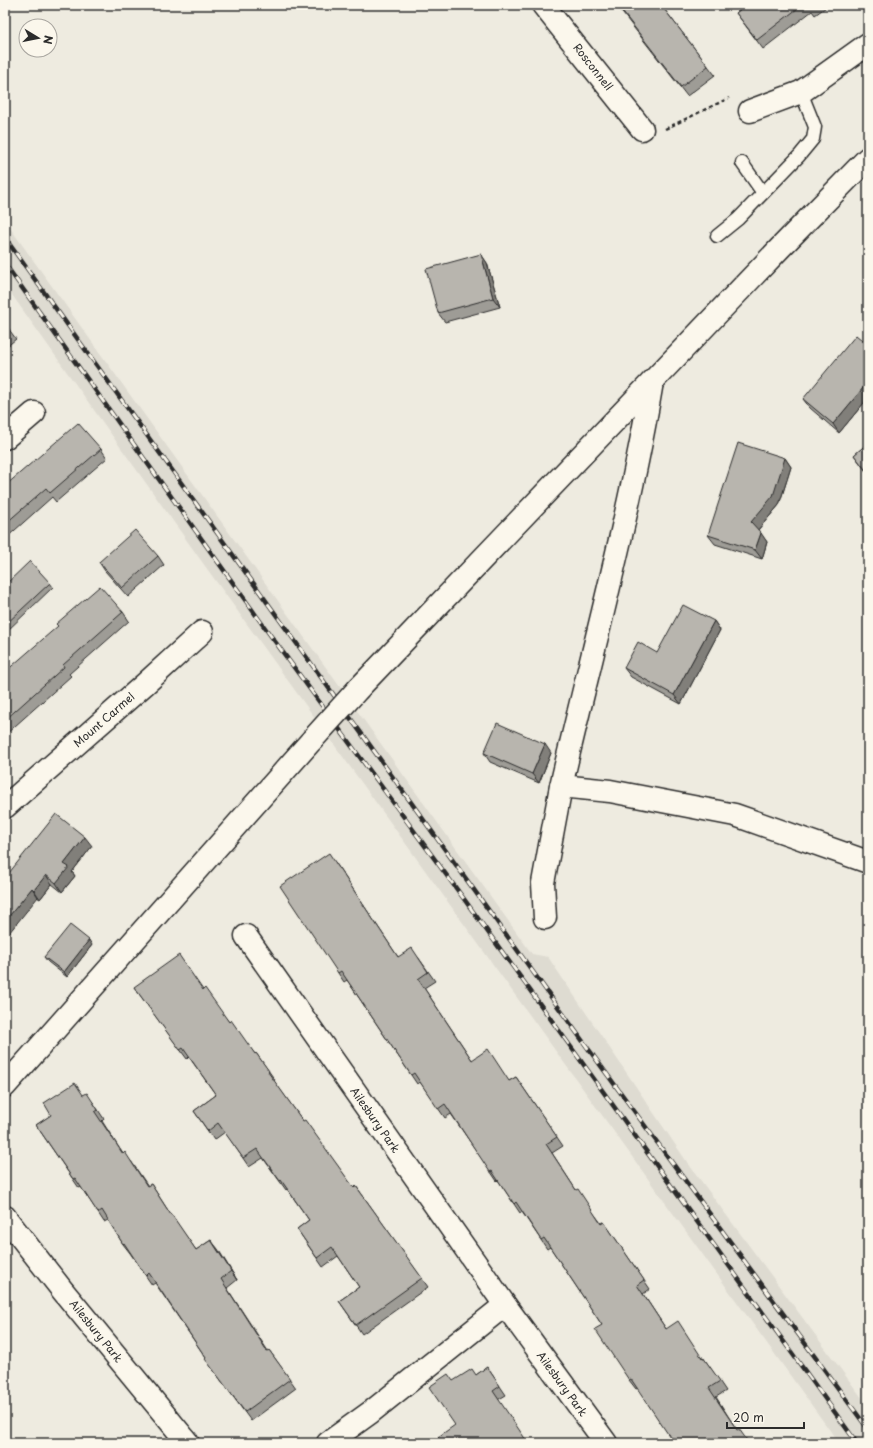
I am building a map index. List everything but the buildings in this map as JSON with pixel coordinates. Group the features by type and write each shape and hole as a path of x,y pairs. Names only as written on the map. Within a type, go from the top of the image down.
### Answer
{"street":[{"name":"Rosconnell","path":"543,5 642,129"},
{"path":"750,112 801,92 868,44"},
{"path":"5,1086 359,688 868,158"},
{"path":"545,918 543,883 561,786 643,435 652,382"},
{"path":"5,438 34,413"},
{"name":"Mount Carmel","path":"5,807 202,632"},
{"path":"561,786 610,791 734,815 868,862"},
{"name":"Ailesbury Park","path":"246,936 505,1305 606,1443"},
{"name":"Ailesbury Park","path":"5,1217 63,1291 188,1443"},
{"path":"328,1443 371,1412 505,1305"}],"lane":[{"path":"717,236 738,219 764,193 813,139 815,127 801,92"},
{"path":"742,163 764,193"}],"shaded area":[{"path":"5,221 532,954 548,957 687,1162 868,1406 868,1443 839,1443 205,566 5,285"}],"railway":[{"path":"5,238 587,1047 868,1429"},
{"path":"5,264 268,632 464,899 857,1443"}]}
